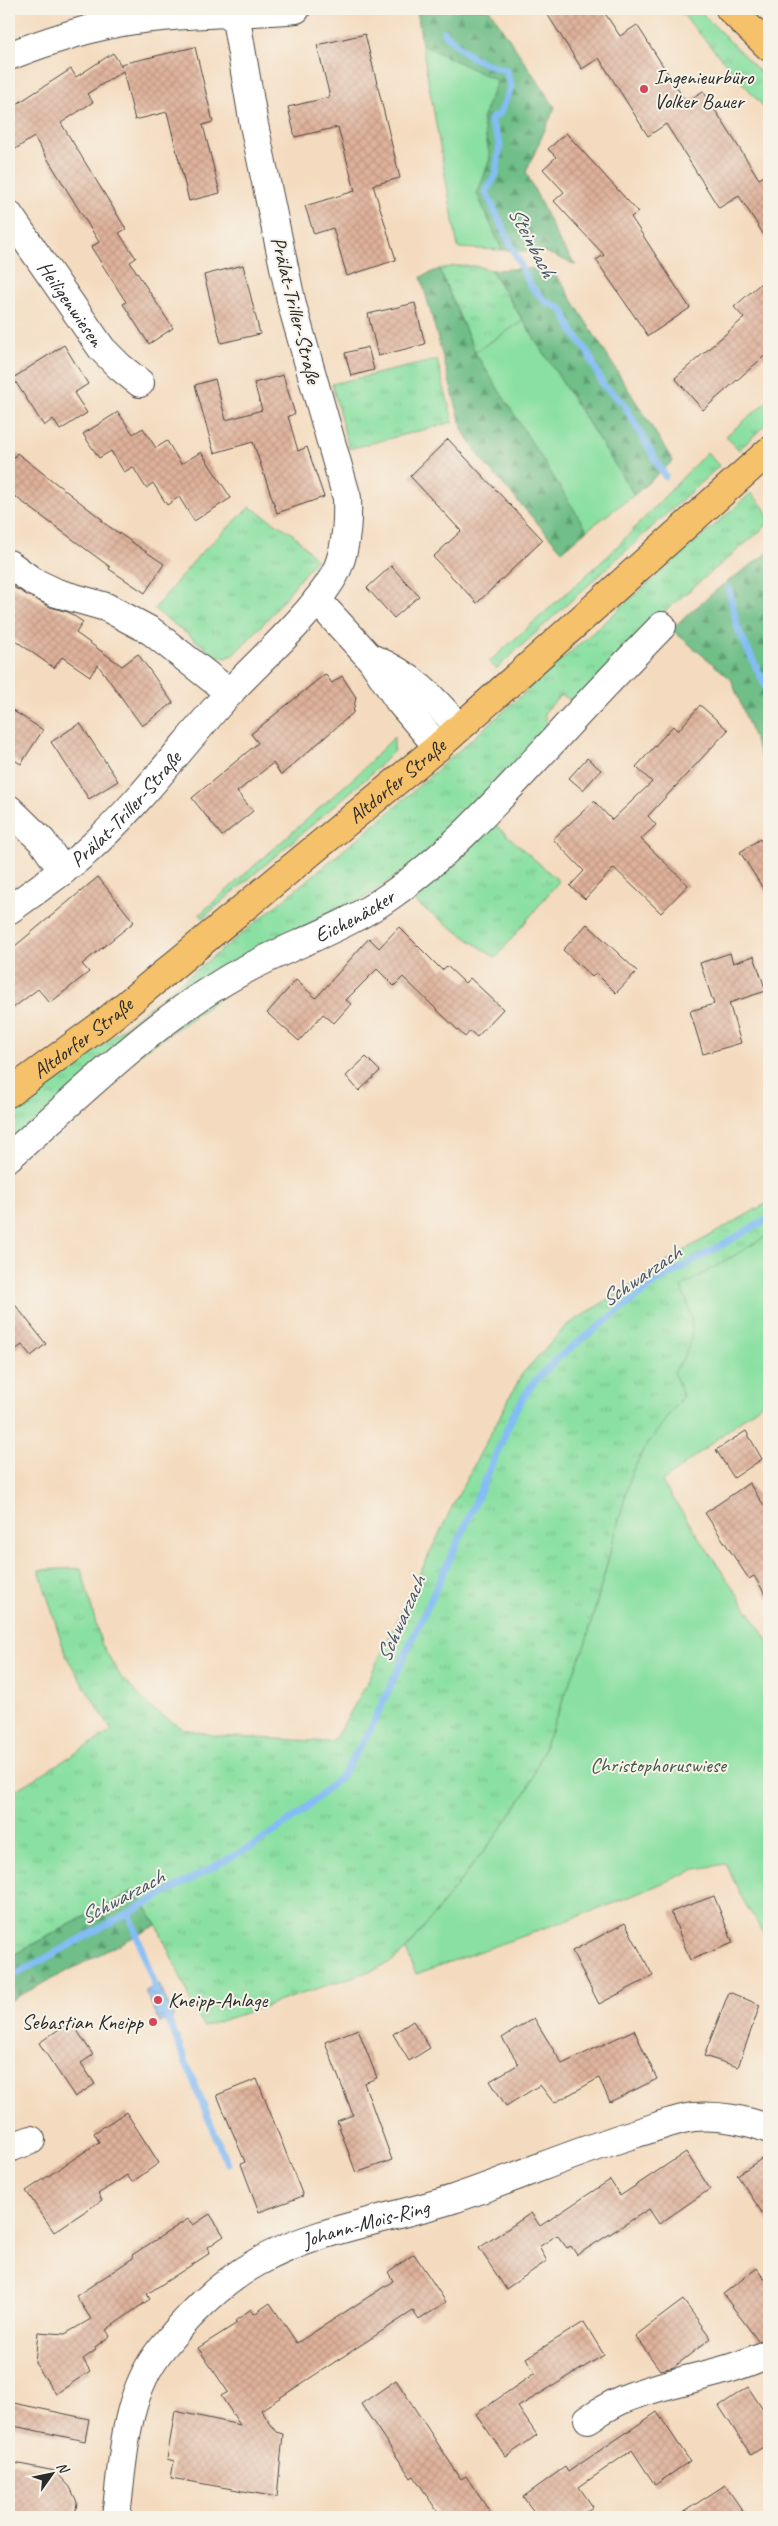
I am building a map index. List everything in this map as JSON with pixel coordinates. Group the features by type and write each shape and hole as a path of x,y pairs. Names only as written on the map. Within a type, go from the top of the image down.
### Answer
{"main road":[{"path":"730,9 769,47"},
{"name":"Altdorfer Straße","path":"9,1093 104,1023 438,747 769,451"}],"street":[{"path":"9,56 90,29 122,22 174,16 296,9"},
{"name":"Prälat-Triller-Straße","path":"9,910 63,871 123,815 230,693 317,600 333,578 342,556 347,519 347,498 292,305 254,126 235,13"},
{"name":"Heiligenwiesen","path":"9,215 102,349 140,383"},
{"path":"9,564 34,582 57,593 106,607 151,631 230,693"},
{"path":"317,600 371,659 399,701 438,747"},
{"name":"Eichenäcker","path":"9,1158 144,1039 195,1000 245,969 357,917 390,896 439,857 491,808 662,626"},
{"path":"371,659 390,666 422,688 434,698 459,728"},
{"path":"9,809 42,841 63,871"},
{"name":"Johann-Mois-Ring","path":"116,2517 127,2433 135,2398 147,2370 160,2350 197,2310 222,2287 254,2264 300,2243 447,2201 616,2140 667,2124 694,2117 734,2120 769,2129"},
{"path":"588,2419 628,2397 728,2370 769,2353"}],"green space":[{"path":"417,9 489,9 555,107 526,172 560,243 576,265 545,252 502,250 477,194 490,158 482,119 497,81 422,45"},
{"path":"678,9 698,9 769,81 769,113"},
{"path":"422,45 497,81 482,119 490,158 477,194 502,250 458,248"},
{"path":"455,266 475,266 491,270 523,321 475,352 439,269"},
{"path":"439,269 475,352 587,530 562,551 485,464 463,431 421,277"},
{"path":"537,269 555,275 564,286 673,461 634,495 491,270"},
{"path":"523,321 634,495 587,530 475,352"},
{"path":"437,360 453,422 349,449 332,384"},
{"path":"769,400 769,421 739,450 726,436"},
{"path":"707,452 719,466 496,669 489,662 608,556"},
{"path":"751,493 761,504 768,517 766,526 658,617 575,702 561,695 544,713 549,731 467,815 415,863 9,1145 9,1119 249,928 379,821"},
{"path":"250,507 293,534 316,559 266,621 234,654 226,658 216,656 154,609 200,554"},
{"path":"769,552 769,777 731,679 671,629 720,587"},
{"path":"394,737 394,751 370,775 203,918 200,914 358,774"},
{"path":"492,822 559,881 496,958 420,906 411,896"},
{"path":"769,1202 769,1318 632,1472 586,1642 528,1789 495,1837 406,1950 394,1960 376,1969 203,2027 157,1925 135,1890 9,1957 9,1794 112,1731 66,1656 39,1570 81,1568 101,1643 121,1677 153,1710 184,1729 217,1736 333,1742 364,1689 454,1503 522,1374 566,1326 690,1247"},
{"name":"Christophoruswiese","path":"769,1235 769,1398 662,1482 769,1642 769,1942 743,1900 726,1864 696,1869 615,1903 416,1974 406,1950 495,1837 528,1789 586,1642 632,1472 645,1448 683,1395 674,1372 687,1350 692,1331 689,1311 681,1287"},
{"path":"135,1890 157,1925 9,2001 9,1957"}],"water":[{"name":"Kneipp-Anlage","path":"159,1984 174,2017 160,2023 145,1991"}],"building":[{"path":"544,9 602,9 620,36 637,25 686,102 703,91 759,179 769,173 769,243 739,196 719,208 666,124 648,136 599,58 582,69"},
{"path":"365,34 400,178 373,185 396,260 347,276 333,228 314,234 305,206 355,191 338,127 295,137 288,107 330,97 317,45"},
{"path":"195,47 213,122 203,125 220,193 189,201 167,112 135,120 123,71 87,94 93,102 61,123 126,229 119,233 136,258 130,262 173,328 149,344 123,304 126,302 91,247 99,242 34,137 9,153 9,109 71,69 76,77 113,53 122,67 121,64"},
{"path":"566,133 638,212 631,217 690,308 648,336 596,260 604,255 554,201 564,192 543,169 556,157 548,149"},
{"path":"243,265 260,334 221,343 204,275"},
{"path":"769,276 769,352 703,410 675,378 744,318 734,307"},
{"path":"415,303 425,344 378,356 368,314"},
{"path":"64,345 88,384 74,393 87,413 60,430 53,419 44,426 13,378"},
{"path":"368,347 374,370 351,376 345,353"},
{"path":"283,375 295,414 288,416 298,451 307,447 324,497 277,513 253,442 214,453 195,385 215,379 226,420 262,410 254,383"},
{"path":"118,412 133,434 143,428 156,448 167,441 181,464 201,452 231,498 194,521 179,497 167,505 153,483 146,488 133,467 124,472 111,451 99,458 83,434"},
{"path":"448,439 543,540 477,603 433,557 461,531 410,476"},
{"path":"17,453 103,520 101,521 164,564 145,593 109,569 110,567 9,492 9,464"},
{"path":"391,566 419,596 394,618 367,588"},
{"path":"9,585 50,607 68,612 83,622 76,633 122,666 138,654 173,703 142,726 98,665 90,676 62,657 54,668 9,636"},
{"path":"325,674 332,683 342,676 356,697 353,713 281,775 273,763 237,792 253,811 222,836 192,798 258,743 251,734"},
{"path":"700,705 728,730 648,816 656,825 641,839 688,885 661,913 614,868 585,899 570,886 584,871 553,839 594,801 612,820 652,782 636,767 673,726 678,731"},
{"path":"9,708 43,730 21,764 9,757"},
{"path":"80,723 118,781 89,799 51,742"},
{"path":"587,758 601,770 583,790 569,778"},
{"path":"760,839 769,854 769,898 740,852"},
{"path":"98,877 134,922 82,964 89,972 50,1003 38,989 9,1011 9,951"},
{"path":"587,924 637,971 616,993 596,973 592,977 563,950"},
{"path":"399,927 442,970 447,966 465,983 470,978 503,1009 477,1037 470,1031 465,1037 403,977 394,986 377,969 346,1000 351,1004 334,1023 323,1014 299,1041 267,1013 296,980 316,998 369,938 379,948"},
{"path":"730,953 733,963 754,956 766,991 729,1003 741,1043 703,1054 690,1011 714,1004 700,963"},
{"path":"366,1057 380,1071 359,1091 346,1076"},
{"path":"9,1297 46,1344 31,1356 22,1345 9,1354"},
{"path":"746,1431 762,1459 734,1478 716,1450"},
{"path":"749,1483 769,1513 769,1600 754,1576 749,1579 705,1513"},
{"path":"714,1896 733,1943 690,1960 671,1912"},
{"path":"625,1923 653,1976 599,2004 572,1951"},
{"path":"729,1992 760,2005 738,2067 704,2056"},
{"path":"534,2018 562,2064 634,2030 657,2079 610,2102 599,2078 554,2103 540,2085 506,2106 490,2081 519,2064 502,2038"},
{"path":"71,2021 93,2055 81,2063 95,2084 75,2097 39,2043"},
{"path":"413,2021 430,2048 409,2061 393,2034"},
{"path":"358,2029 377,2078 364,2083 392,2160 356,2173 337,2121 353,2115 325,2042"},
{"path":"257,2079 303,2196 259,2212 241,2164 245,2162 217,2095"},
{"path":"126,2112 159,2163 132,2182 127,2175 98,2194 102,2200 54,2232 26,2191 99,2142 94,2133"},
{"path":"686,2152 710,2189 659,2224 649,2209 577,2255 571,2246 567,2248 557,2235 539,2247 547,2261 506,2289 479,2248 531,2213 540,2226 610,2180 620,2196"},
{"path":"769,2154 769,2223 737,2175"},
{"path":"210,2214 224,2236 208,2247 210,2253 147,2294 150,2299 106,2330 110,2336 95,2347 96,2350 83,2359 90,2371 56,2394 35,2363 38,2332 65,2334 91,2319 76,2296 133,2258 132,2255 188,2219 193,2225"},
{"path":"414,2254 446,2302 419,2320 413,2311 261,2410 276,2432 283,2434 277,2497 171,2478 174,2461 167,2459 175,2411 240,2425 221,2396 228,2392 198,2348 237,2323 235,2321 251,2309 254,2314 270,2303 297,2343 393,2281 388,2272"},
{"path":"757,2268 769,2285 769,2338 758,2341 723,2294"},
{"path":"683,2300 711,2338 674,2367 660,2370 635,2336"},
{"path":"584,2322 604,2355 518,2407 537,2435 506,2457 476,2414 535,2373 526,2358"},
{"path":"396,2380 461,2479 466,2476 493,2517 441,2517 414,2476 411,2478 361,2404"},
{"path":"748,2387 769,2419 769,2443 751,2455 719,2406"},
{"path":"9,2402 89,2419 85,2441 9,2425"},
{"path":"657,2412 690,2461 655,2485 632,2450 579,2487 593,2507 577,2517 538,2517 523,2497 565,2467 568,2472"},
{"path":"9,2462 55,2471 70,2487 77,2502 75,2517 9,2517"},
{"path":"725,2485 747,2517 676,2517"}],"waterway":[{"name":"Steinbach","path":"444,32 472,57 486,64 506,70 511,87 500,113 490,120 500,144 496,174 486,192 530,285 545,301 562,309 573,332 587,351 603,385 623,403 665,476"},
{"name":"Steinbach","path":"729,589 737,627 769,694"},
{"name":"Schwarzach","path":"9,1978 261,1841 302,1812 343,1774 369,1732 462,1533 515,1411 533,1383 560,1356 655,1283 769,1218"},
{"path":"129,1913 157,1992"},
{"path":"165,2011 227,2164"}],"place":[{"name":"Ingenieurbüro Volker Bauer","path":"644,89"},
{"name":"Kneipp-Anlage","path":"158,2000"},
{"name":"Sebastian Kneipp","path":"153,2022"}]}
